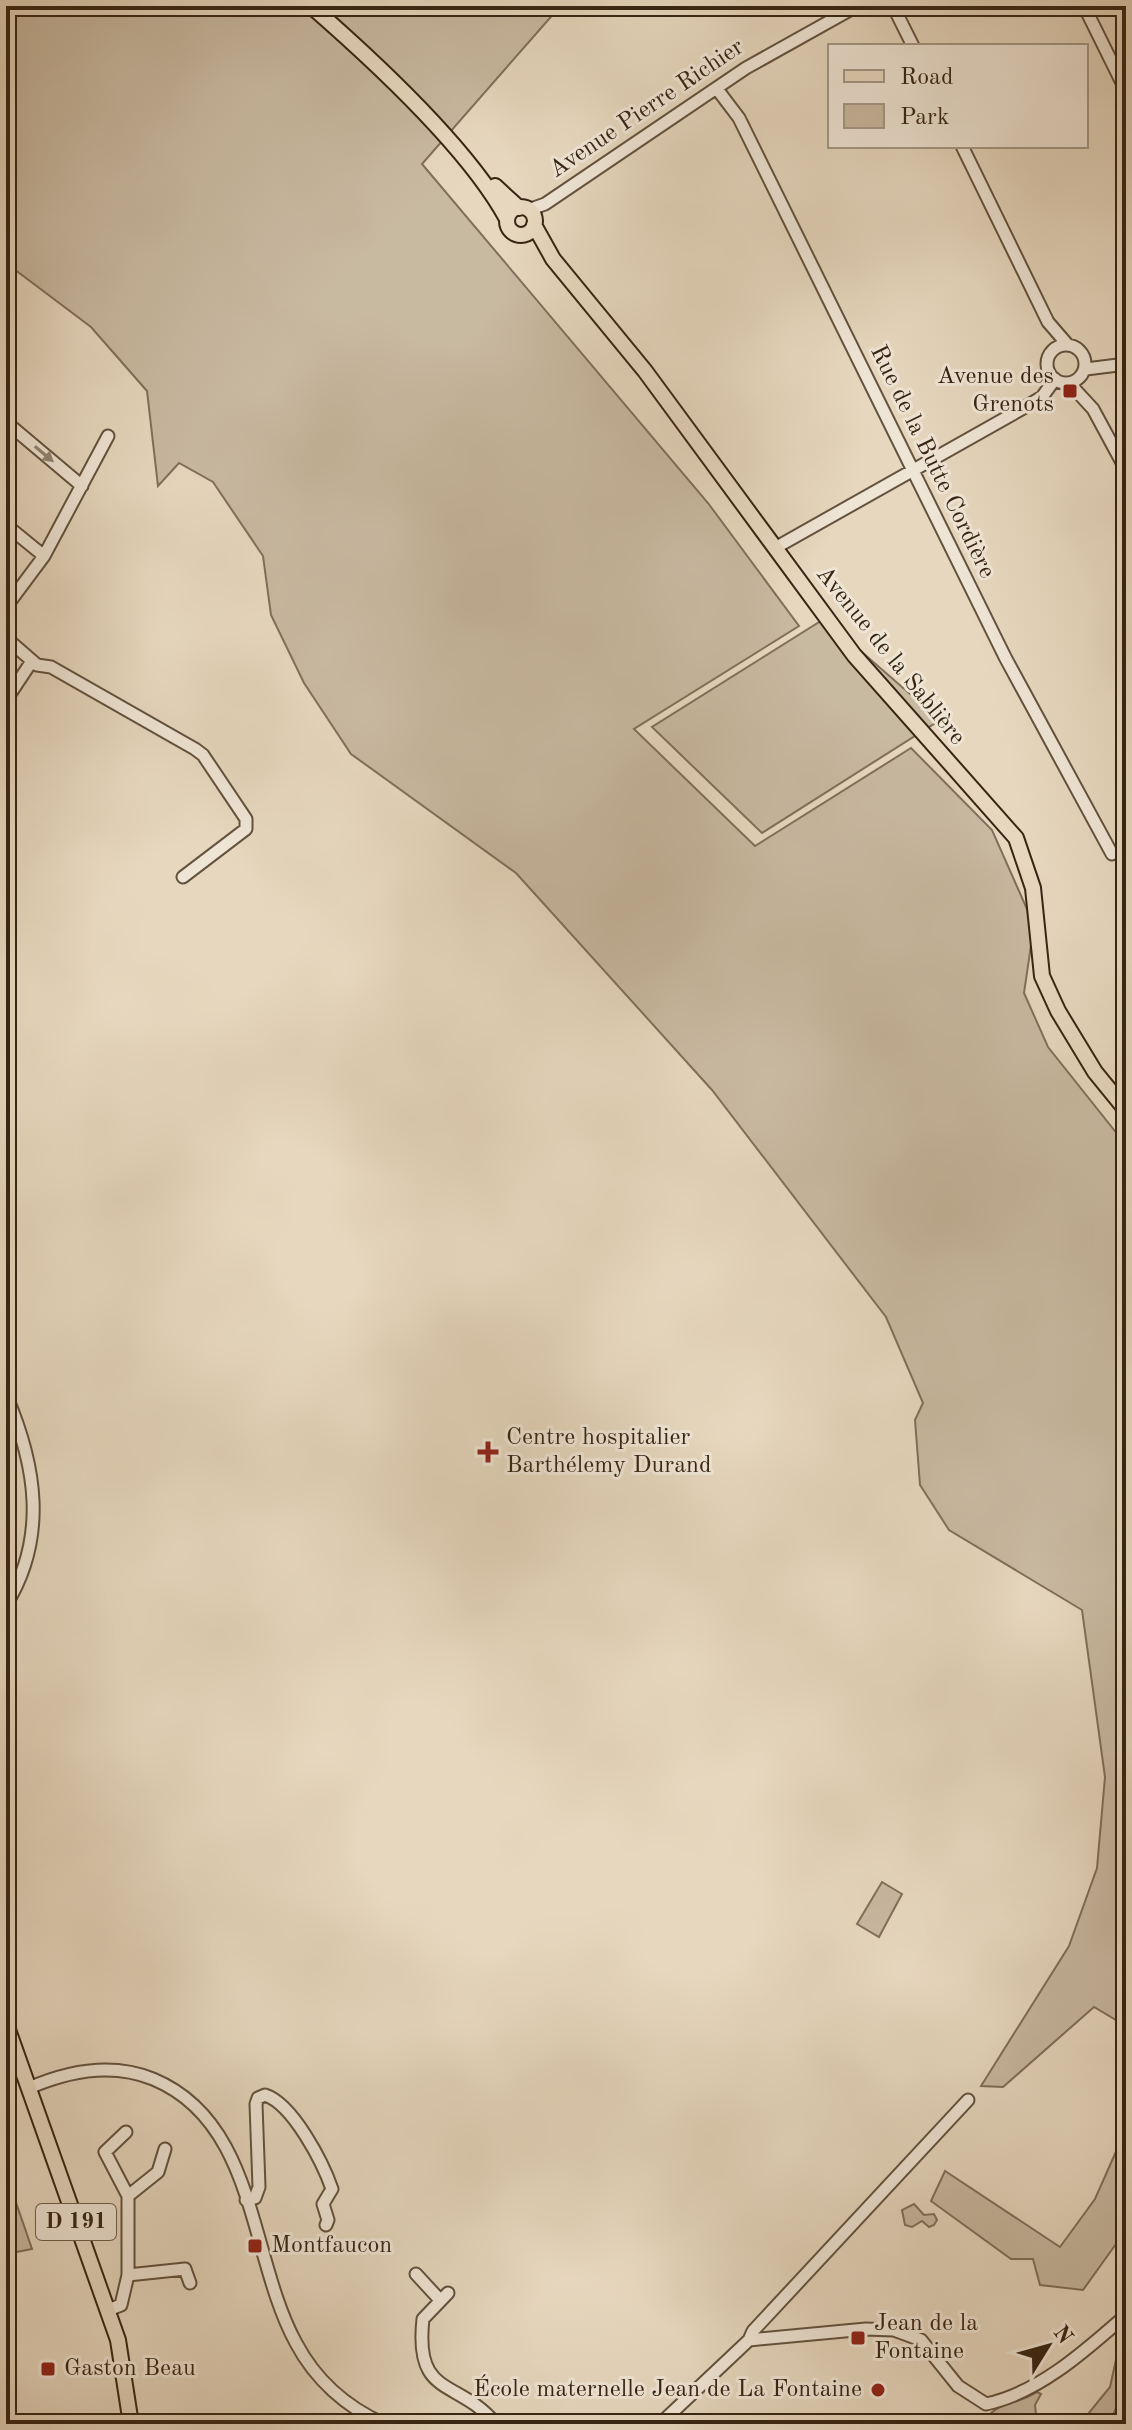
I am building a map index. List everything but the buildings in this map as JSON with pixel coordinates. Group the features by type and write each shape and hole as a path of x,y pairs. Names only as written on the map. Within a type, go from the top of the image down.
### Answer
{"main road":[{"path":"311,6 426,117 490,191 511,231 528,219"},
{"path":"324,6 406,83 495,187 528,219"},
{"path":"507,219 511,211 528,219"},
{"name":"Avenue de la Sablière","path":"528,219 553,259 645,371 854,655 1016,838 1033,888 1042,976 1058,1011 1095,1072 1126,1110"},
{"name":"D 191","path":"6,2024 108,2310 121,2352 131,2424"}],"street":[{"name":"Avenue Pierre Richier","path":"528,219 545,204 765,56 857,6"},
{"path":"893,6 912,44"},
{"path":"1084,6 1126,91"},
{"name":"Rue de la Butte Cordière","path":"717,89 739,118 1005,657 1112,854"},
{"path":"963,148 1048,322 1067,344 1103,366"},
{"path":"1048,322 1051,351 1047,364 1055,379 1069,383 1093,409 1126,470"},
{"path":"1051,351 1067,344"},
{"path":"1083,354 1093,409"},
{"path":"1069,383 1084,372 1126,364"},
{"path":"775,548 1042,397 1055,379"},
{"path":"6,422 82,486"},
{"path":"6,607 44,556 108,436"},
{"path":"6,525 44,556"},
{"path":"6,638 32,661 51,667 203,755 246,819 246,829 183,877"},
{"path":"6,700 32,661"},
{"path":"6,1395 31,1465 33,1528 27,1566 6,1605"},
{"path":"29,2088 54,2077 108,2069 165,2084 185,2096 217,2130 246,2200 296,2343 332,2390 384,2424"},
{"path":"246,2200 255,2198 259,2187 256,2104 258,2098 271,2097 322,2160 332,2189 323,2204 328,2220 326,2225"},
{"path":"660,2424 749,2340 753,2331 968,2100"},
{"path":"108,2310 121,2305 128,2275 128,2196 105,2152 126,2132"},
{"path":"128,2196 158,2172 165,2149"},
{"path":"128,2275 185,2269 190,2283"},
{"path":"416,2274 444,2296 423,2319 424,2367 434,2379 487,2413 496,2424"},
{"path":"749,2340 866,2329 906,2333 928,2345 958,2386 986,2404 1021,2392 1054,2372 1126,2315"}],"green space":[{"path":"6,6 551,6 556,11 422,164 708,503 799,626 634,729 755,846 911,748 992,830 1034,925 1024,993 1048,1047 1126,1145 1126,2026 1094,2007 1003,2087 981,2086 1069,1946 1097,1868 1105,1777 1082,1610 949,1530 920,1485 915,1420 923,1403 886,1317 712,1090 516,873 351,754 304,683 271,615 263,556 213,482 179,463 158,486 147,391 91,327 6,263"},
{"path":"824,619 940,720 762,833 652,727"},
{"path":"882,1882 902,1894 879,1937 857,1924"},
{"path":"1126,2129 1126,2230 1083,2290 1040,2285 1033,2259 1011,2259 931,2201 945,2171 1060,2247 1095,2199"},
{"path":"6,2191 12,2191 32,2249 6,2254"},
{"path":"914,2204 924,2215 934,2214 937,2220 934,2225 929,2227 922,2221 912,2227 905,2225 902,2210"},
{"path":"1126,2357 1126,2386 1109,2424 1085,2424 1088,2414 1110,2387 1116,2360"},
{"path":"1037,2392 1041,2394 1035,2405 1037,2424 1023,2424 1025,2416 1020,2414 1002,2422 989,2415 999,2407"}],"place":[{"name":"Avenue des Grenots","path":"1070,391"},
{"name":"Centre hospitalier Barthélemy Durand","path":"488,1452"},
{"name":"Montfaucon","path":"255,2246"},
{"name":"Jean de la Fontaine","path":"858,2338"},
{"name":"Gaston Beau","path":"48,2369"},
{"name":"École maternelle Jean de La Fontaine","path":"878,2390"}]}
